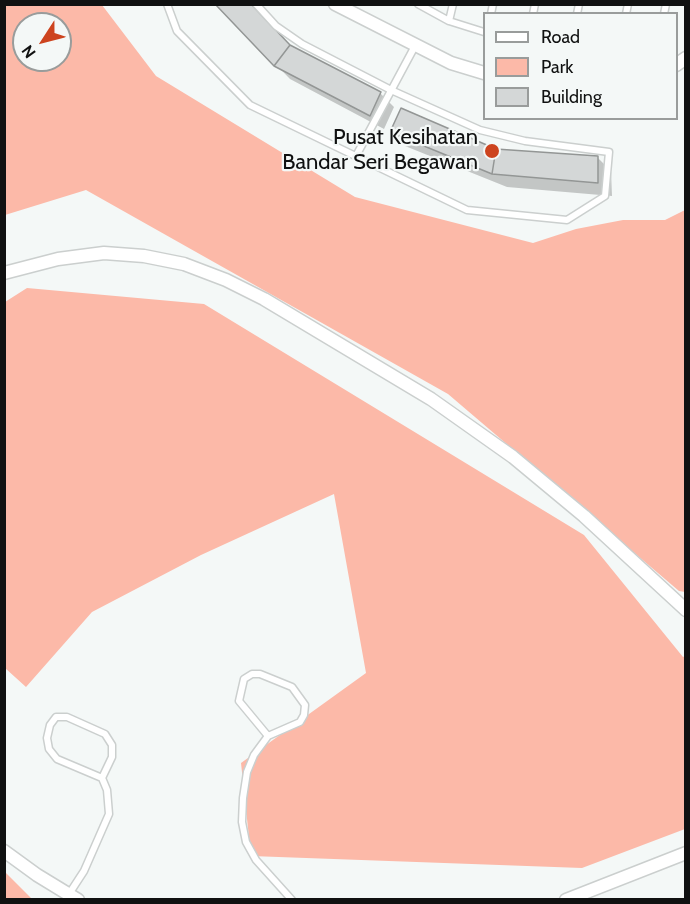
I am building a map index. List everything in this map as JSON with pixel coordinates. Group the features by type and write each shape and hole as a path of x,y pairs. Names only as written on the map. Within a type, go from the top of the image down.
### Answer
{"street":[{"path":"335,4 414,46 451,63 483,73"},
{"path":"5,270 58,259 104,253 144,256 184,264 226,280 264,299 431,399 513,457 584,516 686,610"},
{"path":"4,851 37,875 74,897"},
{"path":"566,900 686,853"}],"lane":[{"path":"167,4 177,31 250,105 467,210 567,220 605,196 609,152 525,141 480,130 391,90 302,44 276,26 256,4"},
{"path":"418,4 449,21 483,32"},
{"path":"449,21 453,4"},
{"path":"356,156 414,46"},
{"path":"268,736 239,701 244,679 252,674 260,674 291,687 304,705 304,715 300,722 268,736 254,755 247,771 242,822 246,842 256,860 292,900"},
{"path":"74,897 109,814 107,790 102,778 57,759 49,749 47,738 50,725 56,717 67,717 105,734 112,745 112,757 102,778"}],"green space":[{"path":"5,4 102,5 156,76 355,197 533,243 576,229 623,220 665,220 685,210 685,592 679,591 448,394 86,190 5,215"},
{"path":"27,288 204,304 584,535 683,657 685,656 685,829 582,868 251,856 241,763 366,673 334,494 201,555 92,612 26,687 5,668 5,302"},
{"path":"5,872 32,899 5,899"}],"building":[{"path":"215,4 251,4 290,45 274,66"},
{"path":"290,45 381,92 370,116 274,66"},
{"path":"401,108 496,149 492,174 390,132"},
{"path":"496,149 598,156 598,183 492,174"}],"place":[{"name":"Pusat Kesihatan Bandar Seri Begawan","path":"492,151"}]}
